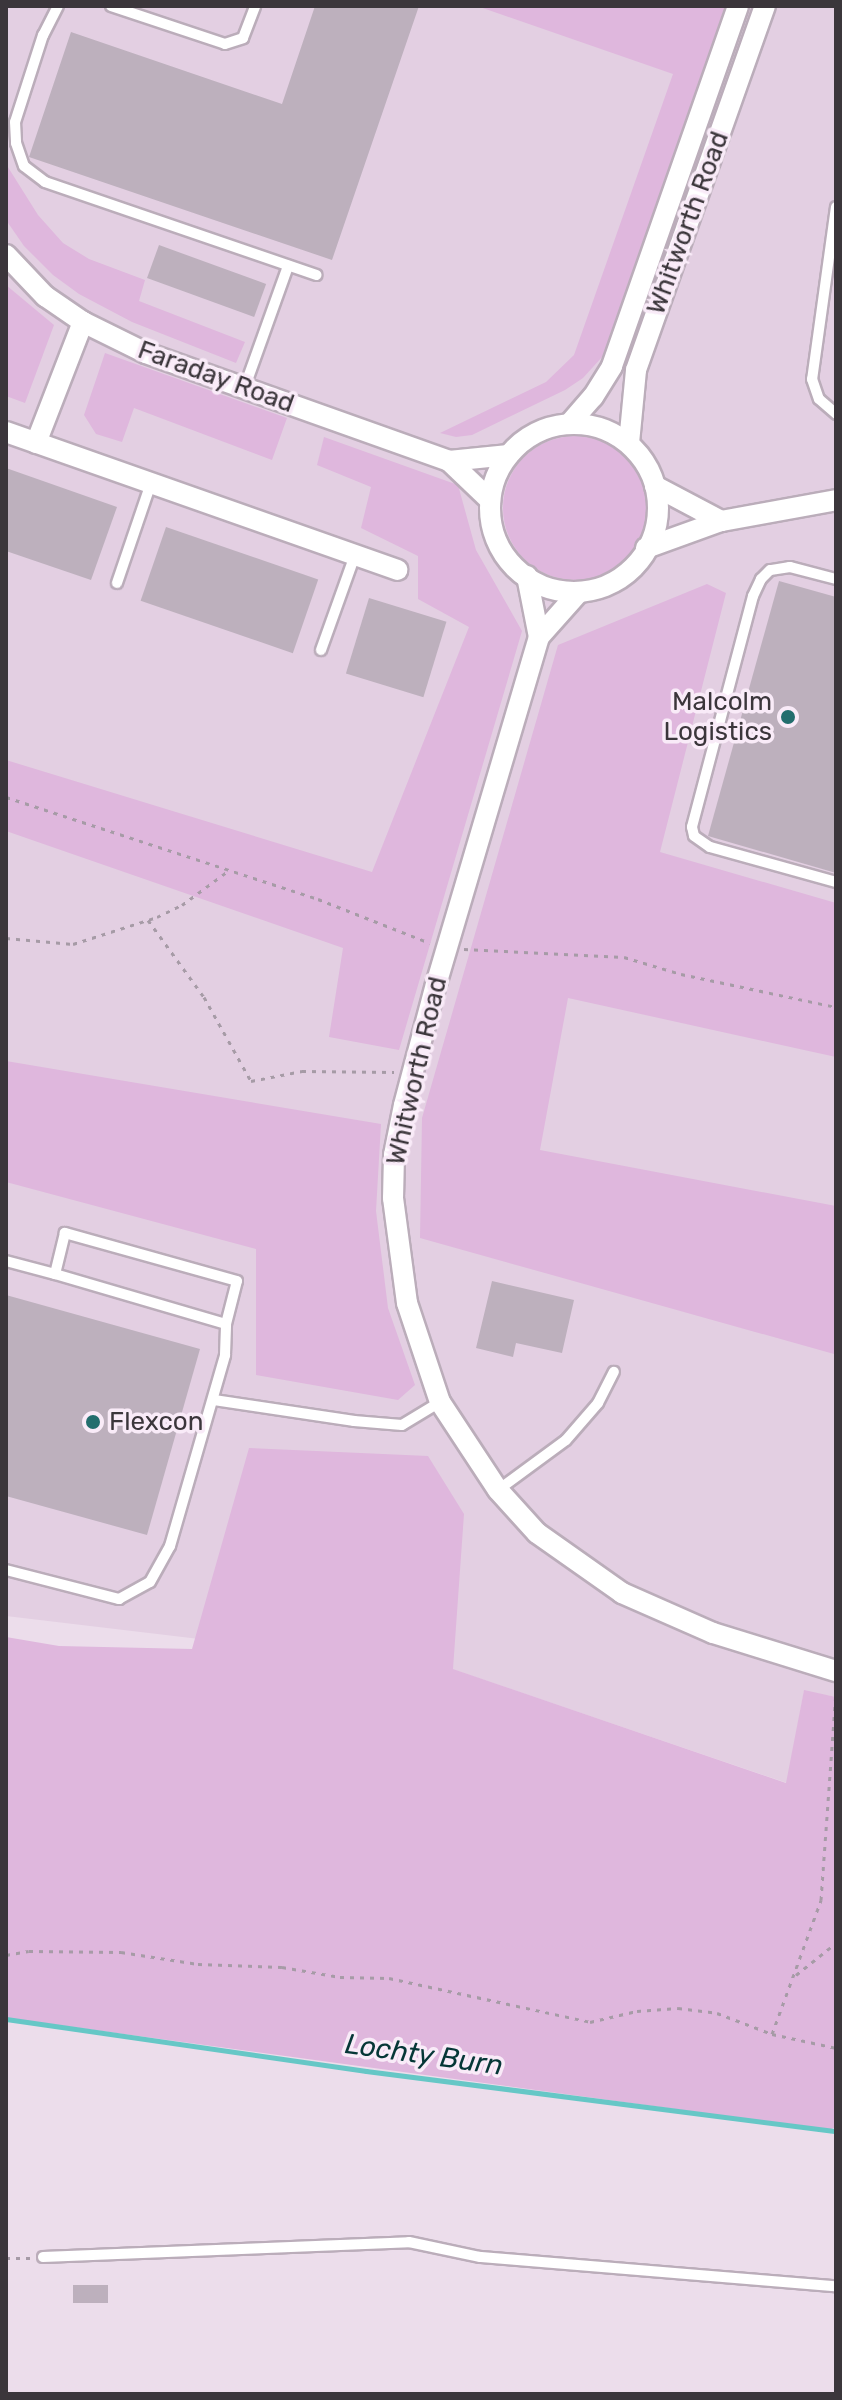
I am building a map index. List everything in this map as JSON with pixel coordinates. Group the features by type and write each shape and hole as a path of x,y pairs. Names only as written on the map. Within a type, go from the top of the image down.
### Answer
{"street":[{"name":"Whitworth Road","path":"570,423 593,397 612,366 738,6"},
{"name":"Whitworth Road","path":"629,443 636,370 765,6"},
{"name":"Faraday Road","path":"6,255 45,296 83,322 146,353 449,461 490,500"},
{"path":"36,443 83,322"},
{"path":"570,423 591,425 629,443 644,460 655,486 656,528 628,576 605,588 578,593 553,590 527,576 505,554 492,528 490,500 509,455 525,438 570,423"},
{"path":"6,432 397,570"},
{"name":"Faraday Road","path":"449,461 509,455"},
{"path":"655,486 721,521"},
{"path":"646,548 721,521 836,500"},
{"name":"Whitworth Road","path":"527,576 539,637"},
{"name":"Whitworth Road","path":"578,593 539,637 416,1061 394,1155 393,1198 407,1303 440,1402 498,1490 537,1533 622,1593 713,1633 836,1671"}],"lane":[{"path":"58,6 43,35 15,122 16,143 24,166 45,182 316,275"},
{"path":"111,6 225,44 243,38 255,6"},
{"path":"836,207 812,379 819,399 836,414"},
{"path":"244,389 288,266"},
{"path":"117,583 151,483"},
{"path":"321,650 355,555"},
{"path":"836,579 790,567 774,568 761,579 753,596 692,827 694,836 710,847 836,882"},
{"path":"6,1570 119,1599 150,1582 170,1546 214,1400 225,1355 226,1324 237,1281 65,1233 55,1274"},
{"path":"6,1261 226,1324"},
{"path":"498,1490 566,1440 598,1403 614,1372"},
{"path":"214,1400 402,1425 440,1402"},
{"path":"43,2257 409,2242 480,2257 836,2286"}],"path":[{"path":"6,797 318,899 446,949 624,957 681,974 836,1007"},
{"path":"6,938 73,944 148,920 182,905 229,870"},
{"path":"148,920 204,997 251,1081 302,1071 392,1073 416,1061"},
{"path":"772,2034 821,1900 836,1692"},
{"path":"793,1978 836,1943"},
{"path":"6,1955 29,1951 121,1952 198,1964 282,1967 340,1977 389,1978 590,2022 637,2011 678,2008 717,2013 772,2034 836,2048"},
{"path":"6,2258 43,2257"}],"shaded area":[{"path":"6,6 836,6 836,1697 804,1691 787,1783 452,1669 6,1616"},
{"path":"477,6 725,6 615,331 603,356 583,378 565,390 472,435 456,437 440,433 546,382 574,355 673,74"},
{"path":"6,164 38,215 63,243 89,259 145,280 139,301 245,342 236,363 132,322 79,294 53,275 24,246 6,220"},
{"path":"6,285 54,325 25,403 6,396"},
{"path":"105,353 287,418 272,460 134,408 122,442 96,434 84,415"},
{"path":"575,436 603,442 626,457 641,480 647,508 641,536 626,559 603,574 575,580 547,574 524,559 509,536 503,508 509,480 524,457 547,442"},
{"path":"324,437 458,485 476,550 522,631 399,1050 329,1037 343,948 6,831 6,760 372,872 469,627 418,599 418,556 361,528 371,487 317,465"},
{"path":"707,584 726,593 660,852 836,903 836,1057 568,998 540,1150 836,1206 836,1379 834,1354 420,1238 422,1118 558,645"},
{"path":"6,1061 381,1124 376,1211 388,1308 415,1385 398,1400 256,1375 256,1249 6,1182"},
{"path":"249,1448 428,1456 464,1514 453,1669 786,1783 804,1690 836,1697 836,2127 829,2130 6,2018 6,1637 59,1646 192,1649"}],"building":[{"path":"315,6 419,6 332,260 29,157 71,32 282,104"},
{"path":"159,245 266,284 254,317 147,278"},
{"path":"6,468 117,507 91,580 6,551"},
{"path":"166,527 318,579 293,653 141,601"},
{"name":"Malcolm Logistics","path":"779,581 836,597 836,873 708,836"},
{"path":"369,598 446,622 423,697 346,674"},
{"path":"492,1281 574,1300 562,1353 516,1343 513,1357 476,1348"},
{"name":"Flexcon","path":"6,1295 200,1349 147,1535 6,1496"},
{"path":"73,2285 108,2285 108,2303 73,2303"}],"waterway":[{"name":"Lochty Burn","path":"6,2019 366,2071 836,2131"}],"place":[{"name":"Malcolm Logistics","path":"788,717"},
{"name":"Flexcon","path":"93,1422"}]}
